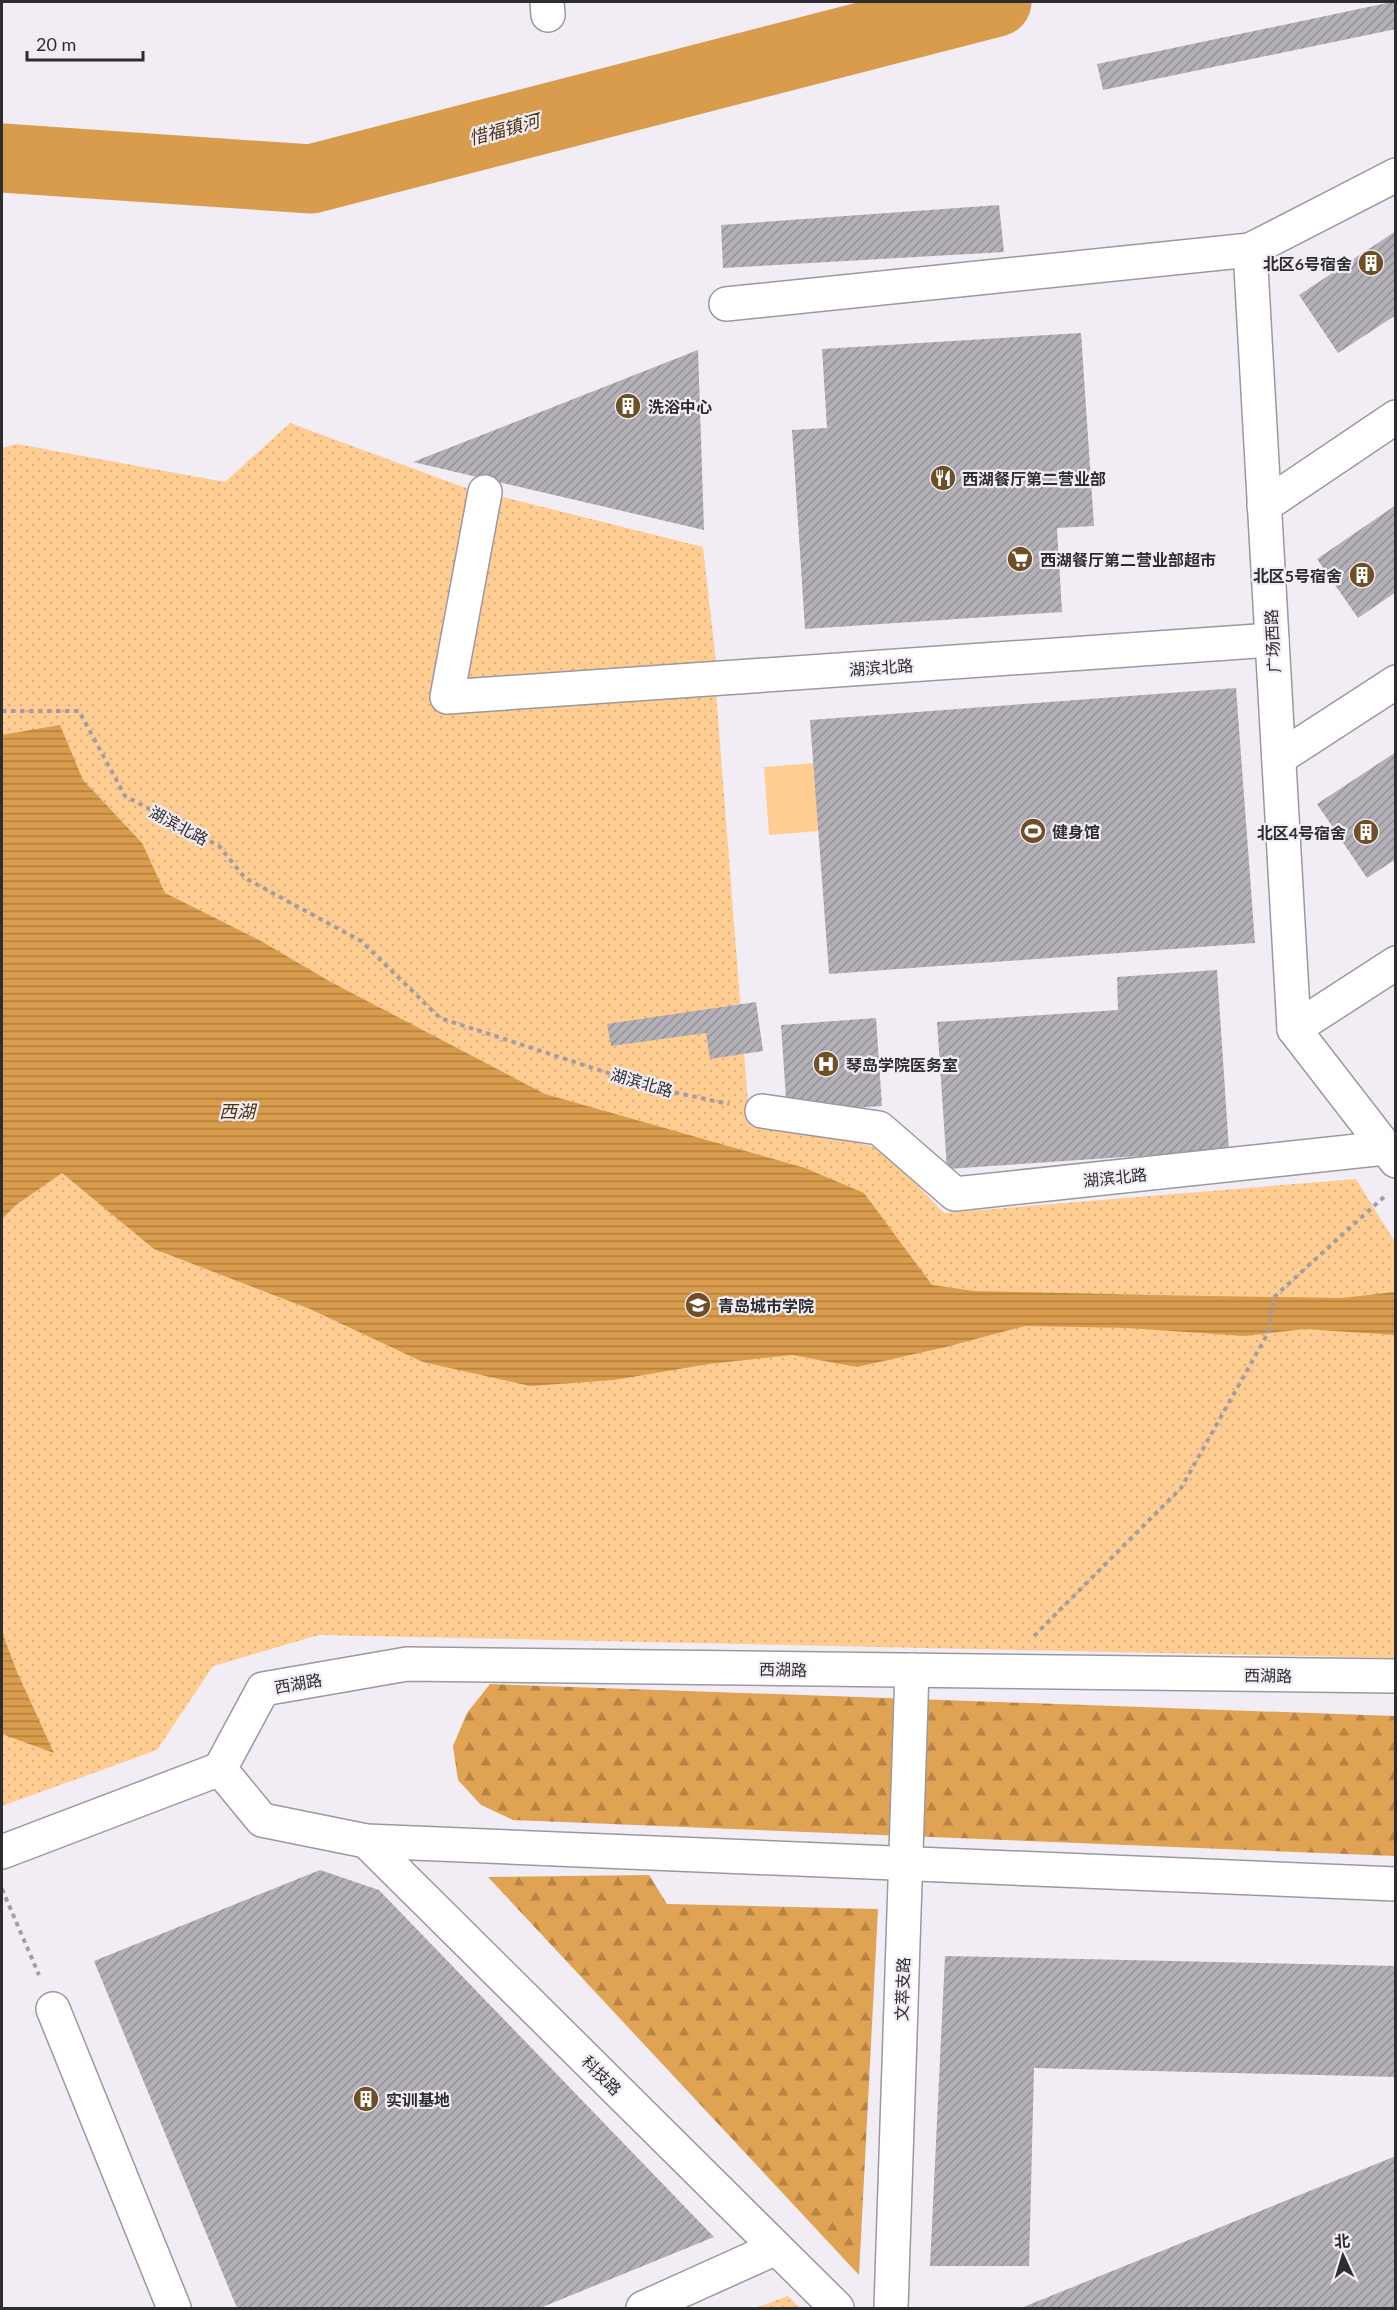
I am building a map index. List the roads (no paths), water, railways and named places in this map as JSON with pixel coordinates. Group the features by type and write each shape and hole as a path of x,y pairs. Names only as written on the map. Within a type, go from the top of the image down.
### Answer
{"street":[{"path":"726,304 1250,250 1395,175"},
{"name":"广场西路","path":"1250,250 1294,1029"},
{"path":"1264,506 1395,417"},
{"name":"湖滨北路","path":"484,492 447,698 1272,640"},
{"path":"1279,758 1395,682"},
{"path":"1390,1155 1294,1029 1395,963"},
{"name":"湖滨北路","path":"762,1111 879,1128 955,1194 1390,1155"},
{"name":"西湖路","path":"220,1769 263,1689 407,1664 1395,1676"},
{"name":"文萃支路","path":"891,2308 912,1670"},
{"path":"2,1852 220,1769 262,1820 366,1841 1395,1884"},
{"name":"科技路","path":"366,1841 837,2308"},
{"path":"53,2009 174,2308"},
{"path":"643,2308 776,2248"}],"water":[{"name":"西湖","path":"60,725 83,780 142,843 165,893 261,941 329,981 545,1094 805,1168 864,1193 932,1285 974,1291 1342,1298 1395,1292 1395,1335 1305,1329 1245,1336 1128,1328 1025,1326 857,1367 792,1355 709,1364 614,1380 530,1386 423,1362 310,1309 154,1249 62,1173 16,1205 2,1219 2,735"},
{"path":"2,1632 17,1672 54,1753 2,1734"}],"waterway":[{"name":"惜福镇河","path":"2,158 311,179 997,2"}],"place":[{"name":"北区6号宿舍","path":"1371,263"},
{"name":"洗浴中心","path":"628,406"},
{"name":"西湖餐厅第二营业部","path":"943,478"},
{"name":"西湖餐厅第二营业部超市","path":"1020,559"},
{"name":"北区5号宿舍","path":"1362,575"},
{"name":"健身馆","path":"1033,831"},
{"name":"北区4号宿舍","path":"1366,832"},
{"name":"琴岛学院医务室","path":"826,1064"},
{"name":"青岛城市学院","path":"698,1305"},
{"name":"实训基地","path":"366,2099"}]}
